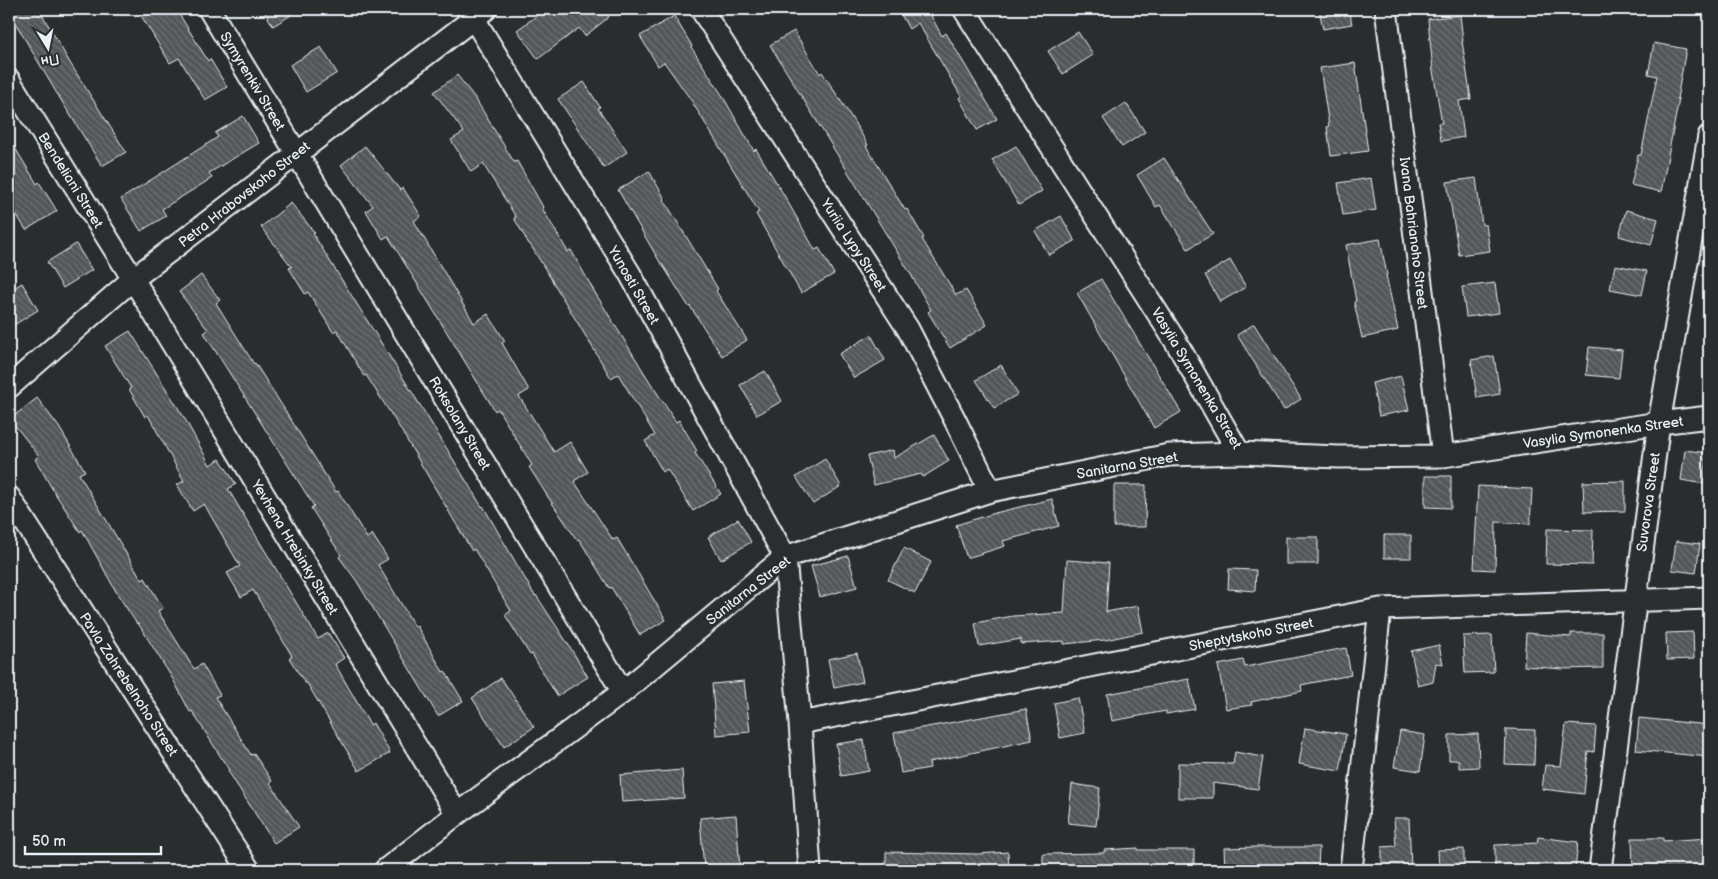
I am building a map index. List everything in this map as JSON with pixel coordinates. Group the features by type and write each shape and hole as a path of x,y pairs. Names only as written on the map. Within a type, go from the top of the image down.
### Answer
{"street":[{"name":"Symyrenkiv Street","path":"209,9 297,153"},
{"name":"Yuriia Lypy Street","path":"701,9 908,330 990,492"},
{"name":"Vasylia Symonenka Street","path":"964,9 1176,342 1239,453 1339,456 1443,456 1709,417"},
{"name":"Ivana Bahrianoho Street","path":"1386,9 1443,456"},
{"name":"Petra Hrabovskoho Street","path":"9,387 133,279 476,12"},
{"name":"Yunosti Street","path":"476,12 630,274 785,557"},
{"name":"Bendeliani Street","path":"9,80 133,279"},
{"name":"Suvorova Street","path":"1600,870 1659,423 1709,136"},
{"name":"Roksolany Street","path":"297,153 623,692"},
{"name":"Yevhena Hrebinky Street","path":"133,279 457,814"},
{"name":"Sanitarna Street","path":"385,870 457,814 623,692 785,557 990,492 1169,455 1239,453"},
{"name":"Pavla Zahrebelnoho Street","path":"9,497 249,870"},
{"path":"785,557 800,723 810,870"},
{"name":"Sheptytskoho Street","path":"800,723 1380,609 1709,598"},
{"path":"1351,870 1380,609"}],"building":[{"path":"9,9 39,9 70,63 126,152 102,166 56,92"},
{"path":"137,9 176,9 208,61 210,59 227,87 205,100 179,58 170,63"},
{"path":"263,9 301,9 273,26"},
{"path":"546,9 602,9 609,17 585,36 579,28 538,59 517,30"},
{"path":"898,9 944,9 931,16 942,36 946,33 997,119 977,130 959,98 961,96 918,23 909,29"},
{"path":"1319,9 1349,9 1352,24 1323,29"},
{"path":"1460,15 1471,99 1459,101 1464,137 1441,141 1438,123 1442,123 1433,71 1428,19"},
{"path":"674,16 754,151 756,149 785,197 815,250 819,248 834,274 801,293 756,214 759,212 691,100 664,62 658,66 640,36"},
{"path":"794,31 820,74 822,72 848,112 868,145 866,146 905,210 907,209 924,238 922,239 956,295 966,290 987,325 950,348 928,312 931,310 910,273 770,45"},
{"path":"1078,32 1093,55 1063,74 1048,51"},
{"path":"1654,43 1686,49 1677,99 1679,99 1661,192 1631,185 1638,155 1641,155 1657,76 1648,74"},
{"path":"321,47 337,73 306,92 290,65"},
{"path":"1355,63 1368,151 1331,156 1327,127 1329,126 1320,68"},
{"path":"457,75 475,98 514,162 517,161 568,252 571,250 594,291 676,422 679,420 697,451 695,453 721,494 693,511 667,469 663,472 645,441 655,435 618,374 611,378 529,244 514,218 516,217 483,164 471,172 451,140 464,132 434,92"},
{"path":"584,82 600,107 598,108 627,152 604,168 558,99"},
{"path":"1126,103 1145,132 1122,147 1103,118"},
{"path":"243,116 259,143 209,173 212,178 162,209 166,216 141,231 121,199 218,137 215,133"},
{"path":"9,138 37,184 39,182 57,211 26,230 9,202"},
{"path":"365,146 400,190 403,188 421,216 414,221 474,323 488,314 505,341 502,343 529,390 519,396 554,452 570,442 588,472 574,481 613,540 617,538 666,620 640,635 611,587 609,588 579,539 577,540 529,467 532,465 498,409 495,411 388,236 383,239 366,211 373,206 341,165"},
{"path":"1016,146 1042,191 1019,205 992,160"},
{"path":"1164,158 1213,234 1188,249 1160,205 1156,207 1137,175"},
{"path":"649,171 664,200 718,289 716,291 747,340 722,356 661,264 618,190"},
{"path":"1371,178 1376,210 1343,215 1338,183"},
{"path":"1476,178 1482,225 1486,225 1490,251 1459,255 1447,182"},
{"path":"291,203 315,233 313,234 483,506 535,596 588,677 557,696 532,654 530,655 505,615 511,611 474,549 472,551 398,425 366,375 364,376 337,330 333,332 308,292 305,294 289,268 292,267 261,227"},
{"path":"1626,210 1658,219 1651,245 1619,236"},
{"path":"1061,216 1075,241 1049,255 1035,231"},
{"path":"1380,239 1398,330 1362,338 1354,302 1356,301 1346,245"},
{"path":"76,244 92,270 63,288 47,262"},
{"path":"1230,260 1246,287 1220,302 1205,275"},
{"path":"1615,265 1647,271 1642,295 1610,289"},
{"path":"201,275 220,300 216,303 336,492 338,491 367,538 372,534 388,559 378,565 415,627 417,626 443,672 445,671 463,701 438,716 356,580 339,557 341,555 311,508 314,506 204,333 208,330 179,292"},
{"path":"1101,279 1181,412 1154,428 1077,293"},
{"path":"22,283 38,310 9,328 9,291"},
{"path":"1495,283 1499,313 1466,317 1462,287"},
{"path":"1254,324 1301,399 1284,410 1237,335"},
{"path":"130,331 185,419 210,465 220,459 236,484 228,489 318,639 328,633 344,658 335,664 370,725 373,723 390,753 359,771 307,683 305,683 289,658 292,656 253,590 241,597 227,573 240,566 204,504 193,511 177,485 184,481 148,415 145,417 129,389 131,388 105,346"},
{"path":"871,335 885,360 854,378 839,354"},
{"path":"1589,347 1622,350 1619,378 1586,375"},
{"path":"1494,356 1500,394 1477,398 1471,360"},
{"path":"1001,365 1018,394 994,408 976,380"},
{"path":"765,371 782,401 757,415 740,385"},
{"path":"1401,376 1409,410 1379,416 1372,383"},
{"path":"37,398 59,427 85,471 79,474 142,580 145,578 163,608 158,611 194,669 202,664 220,695 215,697 251,755 254,754 272,781 270,783 299,827 274,843 192,711 190,712 174,681 138,623 118,595 82,530 80,532 53,490 35,459 39,456 10,419"},
{"path":"934,435 949,461 923,477 921,474 874,485 867,456 893,450 894,458"},
{"path":"1685,450 1708,453 1704,484 1681,480"},
{"path":"825,459 841,486 813,504 796,477"},
{"path":"1425,476 1451,476 1451,508 1425,507"},
{"path":"1625,481 1625,511 1584,512 1583,482"},
{"path":"1114,485 1146,485 1145,527 1114,527"},
{"path":"1478,486 1532,489 1530,524 1496,522 1495,570 1474,569"},
{"path":"1052,499 1059,526 1003,541 1005,546 967,558 956,525"},
{"path":"738,519 751,542 721,560 708,537"},
{"path":"1547,529 1593,530 1592,565 1546,564"},
{"path":"1384,535 1411,535 1411,558 1384,558"},
{"path":"1286,537 1318,537 1318,564 1286,564"},
{"path":"1676,541 1700,544 1696,573 1672,570"},
{"path":"904,548 931,562 915,593 888,580"},
{"path":"848,556 857,587 820,597 811,566"},
{"path":"1067,560 1109,563 1106,612 1138,606 1143,632 1105,640 1064,644 1064,641 1021,644 1021,639 979,646 975,623 1013,616 1064,613"},
{"path":"1229,569 1256,570 1255,591 1228,589"},
{"path":"1693,632 1694,659 1667,660 1666,633"},
{"path":"1526,633 1571,637 1571,633 1603,633 1603,668 1562,669 1524,666"},
{"path":"1492,635 1494,672 1465,673 1463,636"},
{"path":"1439,645 1443,664 1436,663 1433,682 1418,686 1411,651"},
{"path":"1346,648 1351,675 1301,685 1302,691 1251,702 1252,705 1226,709 1218,665 1243,660 1245,667"},
{"path":"857,653 863,682 834,688 828,659"},
{"path":"501,678 534,727 504,747 472,698"},
{"path":"1189,679 1195,709 1166,714 1166,711 1112,721 1107,694"},
{"path":"744,681 750,732 716,735 712,684"},
{"path":"1078,698 1085,733 1060,738 1054,703"},
{"path":"1026,709 1032,740 929,762 930,768 901,773 894,733"},
{"path":"1639,718 1709,725 1709,757 1636,750"},
{"path":"1566,724 1596,726 1594,752 1588,751 1584,794 1542,789 1545,765 1561,766"},
{"path":"1305,728 1346,734 1340,771 1299,764"},
{"path":"1506,729 1535,730 1534,765 1505,764"},
{"path":"1400,731 1425,735 1420,771 1394,767"},
{"path":"1478,734 1479,767 1459,768 1459,760 1449,760 1449,735"},
{"path":"864,740 869,771 841,776 836,744"},
{"path":"1235,752 1263,757 1258,789 1213,783 1213,798 1178,798 1178,763 1233,764"},
{"path":"682,770 684,798 622,802 620,775"},
{"path":"1072,784 1100,788 1096,826 1068,823"},
{"path":"736,815 740,870 704,870 700,818"},
{"path":"1394,818 1409,818 1411,870 1382,870 1382,847 1396,846"},
{"path":"1538,837 1578,842 1575,870 1526,865 1527,870 1495,870 1495,845 1537,843"},
{"path":"1632,838 1663,838 1663,841 1709,838 1709,868 1633,870"},
{"path":"1319,847 1318,870 1225,870 1224,848"},
{"path":"1138,848 1138,850 1194,850 1194,870 1043,870 1043,854 1104,853 1104,850"},
{"path":"1464,849 1464,870 1439,870 1438,850"},
{"path":"886,852 978,854 1008,852 1009,870 886,870"}]}
